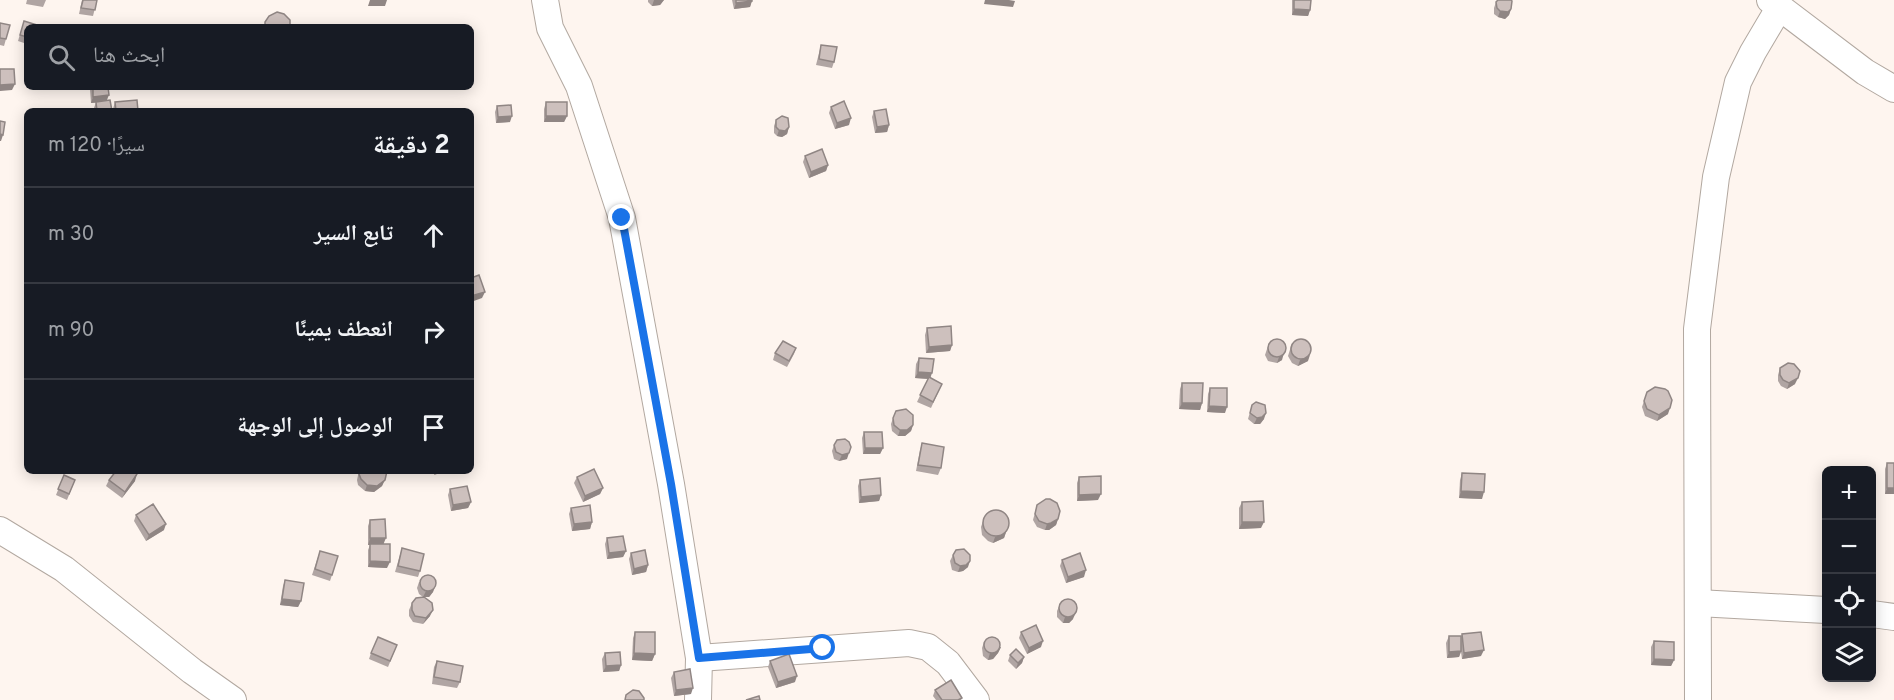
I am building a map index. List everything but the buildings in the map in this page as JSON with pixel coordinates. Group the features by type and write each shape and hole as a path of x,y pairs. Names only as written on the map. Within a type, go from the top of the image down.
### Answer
{"street":[{"path":"545,0 550,28 579,86 622,218 671,484 699,658 698,700"},
{"path":"1698,700 1697,329 1716,177 1738,82 1775,4 1865,72 1894,89"},
{"path":"0,530 64,569 192,671 233,700"},
{"path":"1698,603 1822,610"},
{"path":"1876,615 1894,617"},
{"path":"699,658 909,643 928,647 948,663 976,700"}],"route":[{"path":"622,218 671,484 699,658 823,648"}]}
